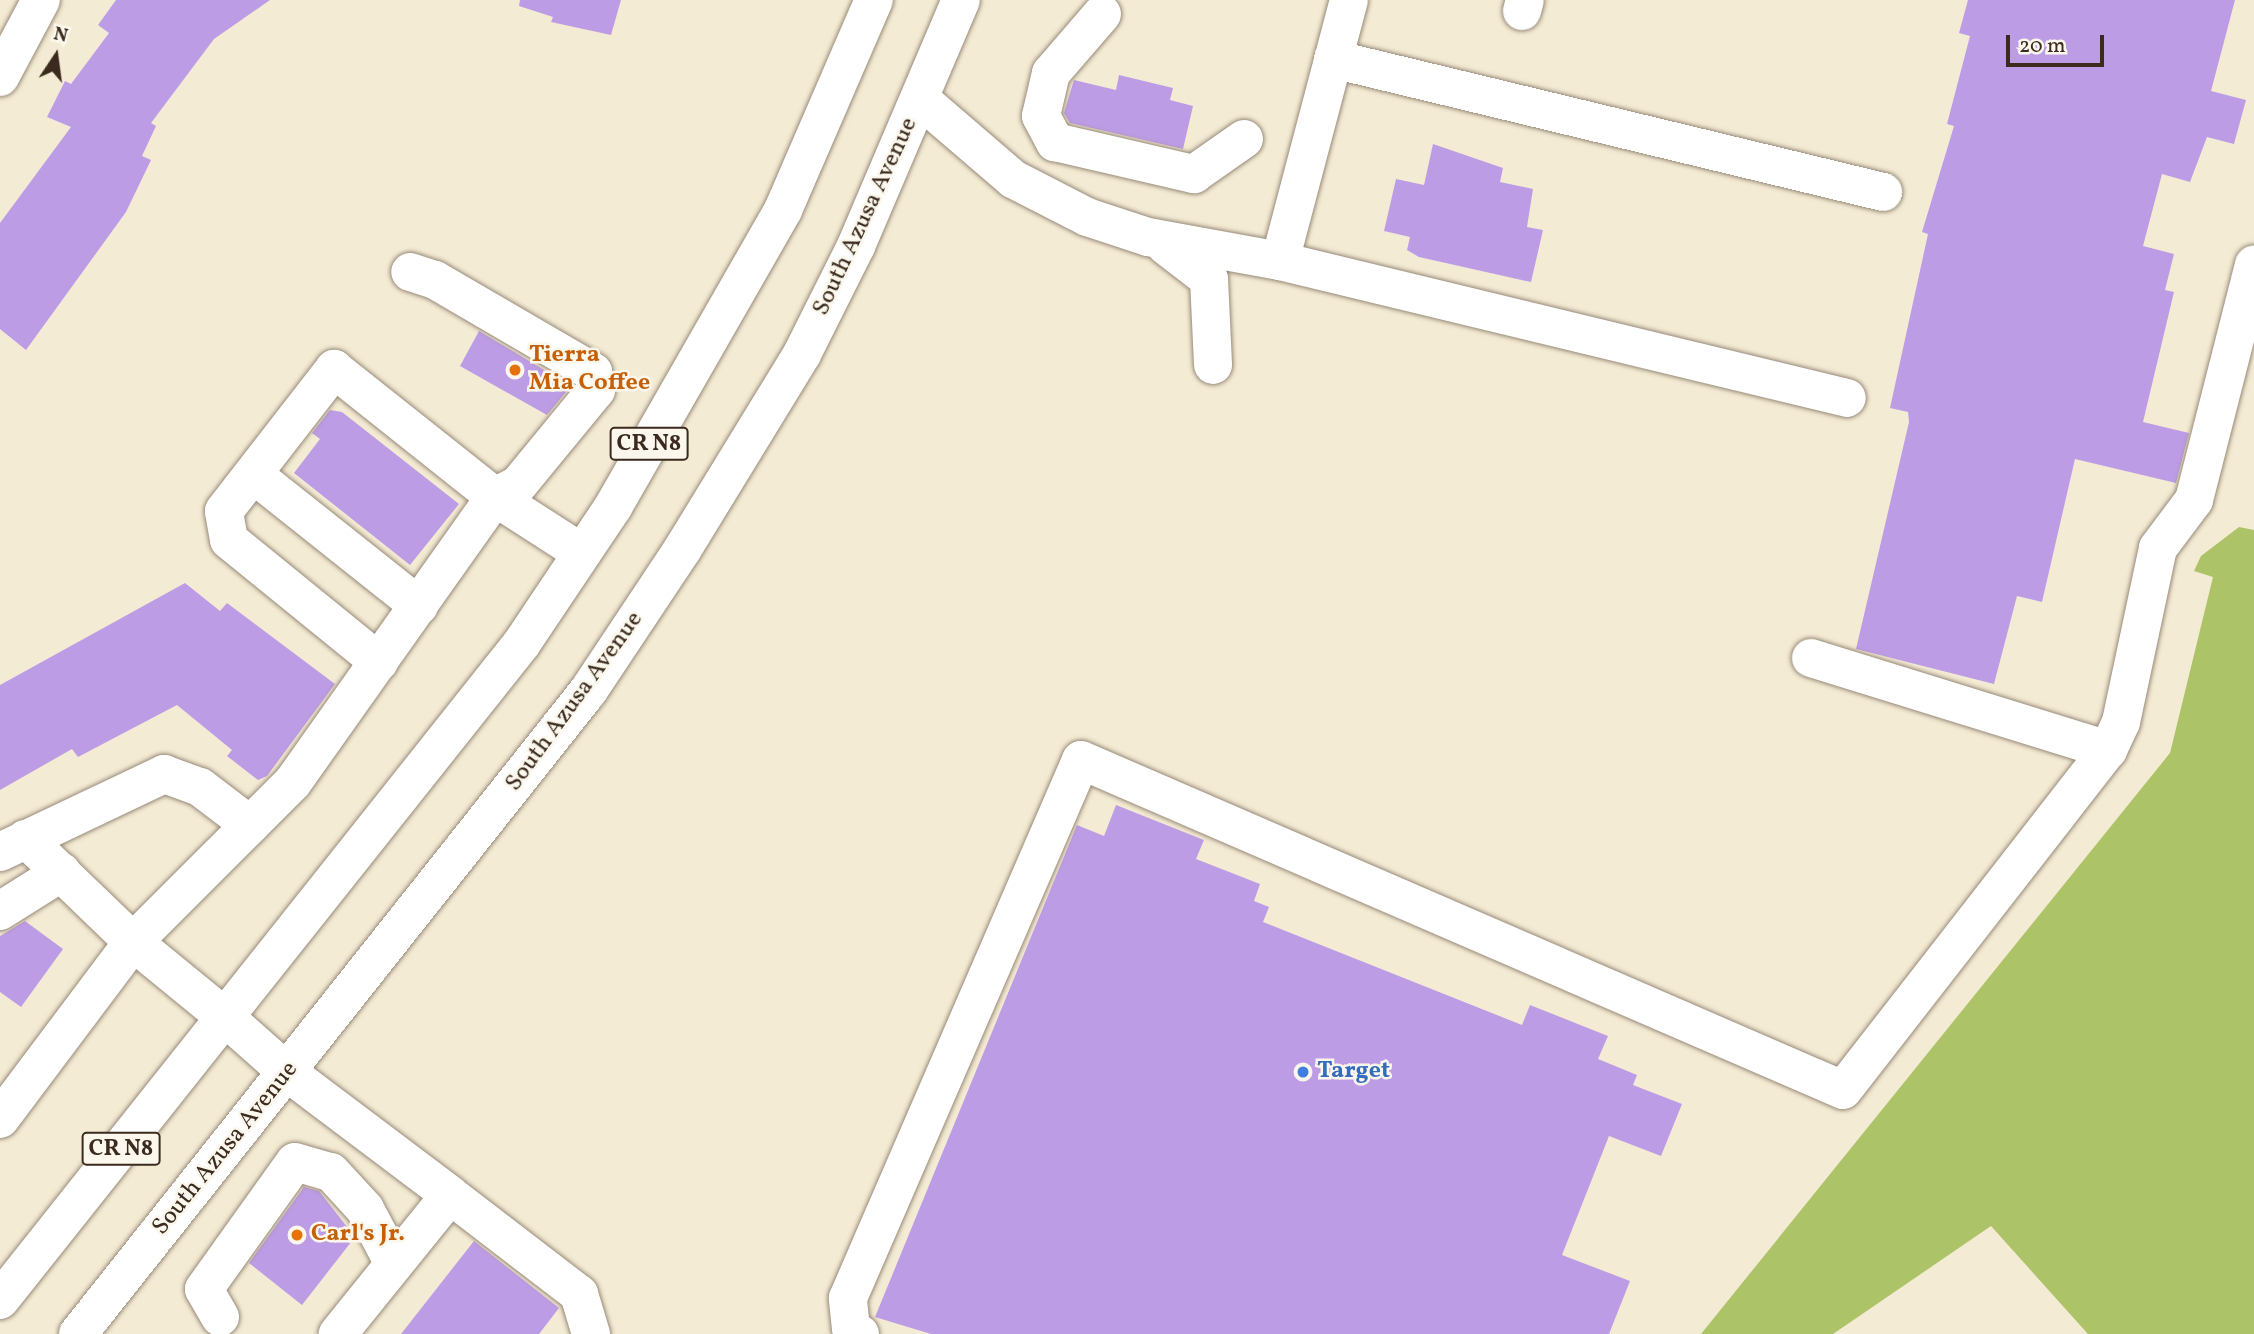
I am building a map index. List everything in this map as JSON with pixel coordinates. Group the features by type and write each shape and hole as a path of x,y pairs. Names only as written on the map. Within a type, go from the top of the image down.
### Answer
{"main road":[{"path":"0,77 41,0"},
{"name":"CR N8","path":"0,1300 514,654 582,552 783,210 874,0"},
{"name":"South Azusa Avenue","path":"78,1334 589,690 682,550 802,354 920,99 961,0"},
{"path":"1280,261 1349,0"},
{"path":"1102,14 1051,73 1041,116 1055,142 1194,174 1244,139"},
{"path":"1333,59 1882,192"},
{"path":"920,99 1013,179 1087,217 1149,237 1280,261 1847,398"},
{"path":"1149,237 1194,262 1209,279 1213,365"},
{"path":"860,1334 850,1329 848,1298 1081,760 1843,1090 2108,750 2121,722 2158,548 2194,500 2254,265"},
{"path":"0,1119 133,942 293,782 495,497 518,485 589,406 596,390 593,372 435,279 410,272"},
{"path":"379,662 229,540 224,511 334,369 495,497 582,552"},
{"path":"253,474 419,606"},
{"path":"1811,657 2108,750"},
{"path":"13,846 164,774 200,787 250,825"},
{"path":"13,846 62,872 133,942 287,1072 579,1294 591,1334"},
{"path":"0,911 62,872"},
{"path":"224,1328 204,1289 295,1162 331,1172 365,1209 394,1264"},
{"path":"338,1334 450,1195"}],"green space":[{"path":"2239,527 2254,530 2254,1334 2088,1334 1991,1226 1833,1334 1701,1334 2170,753 2213,577 2194,571 2201,556"}],"building":[{"path":"116,0 270,0 214,39 151,123 156,126 142,156 151,160 126,212 26,350 0,329 0,223 71,127 47,117 65,81 71,84 109,33 98,25"},
{"path":"520,0 621,0 611,35 551,22 553,17 519,6"},
{"path":"1968,0 2235,0 2211,91 2246,100 2234,144 2207,137 2190,182 2162,174 2143,246 2174,254 2165,290 2174,292 2143,422 2189,433 2176,483 2075,459 2042,602 2017,596 1994,684 1856,649 1909,422 1908,412 1890,408 1928,234 1922,232 1954,126 1947,124 1970,36 1959,33"},
{"path":"1119,75 1173,88 1170,100 1193,106 1183,149 1070,123 1064,113 1074,80 1116,90"},
{"path":"1433,144 1503,168 1500,182 1533,189 1527,227 1543,230 1531,282 1419,257 1407,250 1410,237 1384,231 1396,179 1424,185"},
{"name":"Tierra Mia Coffee","path":"479,331 571,386 547,415 460,366"},
{"path":"330,410 342,412 459,504 410,565 294,473 320,439 312,433"},
{"path":"185,583 220,611 227,603 335,684 267,776 258,780 227,756 232,750 177,705 78,757 72,749 0,790 0,685"},
{"name":"Target","path":"1116,805 1204,840 1196,859 1260,884 1254,901 1269,907 1263,922 1522,1025 1530,1005 1608,1036 1598,1059 1637,1075 1633,1085 1682,1104 1661,1156 1609,1136 1562,1255 1630,1281 1609,1334 931,1334 875,1317 1077,825 1104,836"},
{"path":"25,921 63,949 21,1007 0,992 0,936"},
{"name":"Carl's Jr.","path":"304,1187 319,1191 355,1237 302,1305 249,1263"},
{"path":"474,1241 559,1308 539,1334 401,1334"}],"place":[{"name":"Tierra Mia Coffee","path":"515,370"},
{"name":"Target","path":"1303,1072"},
{"name":"Carl's Jr.","path":"297,1235"}]}
